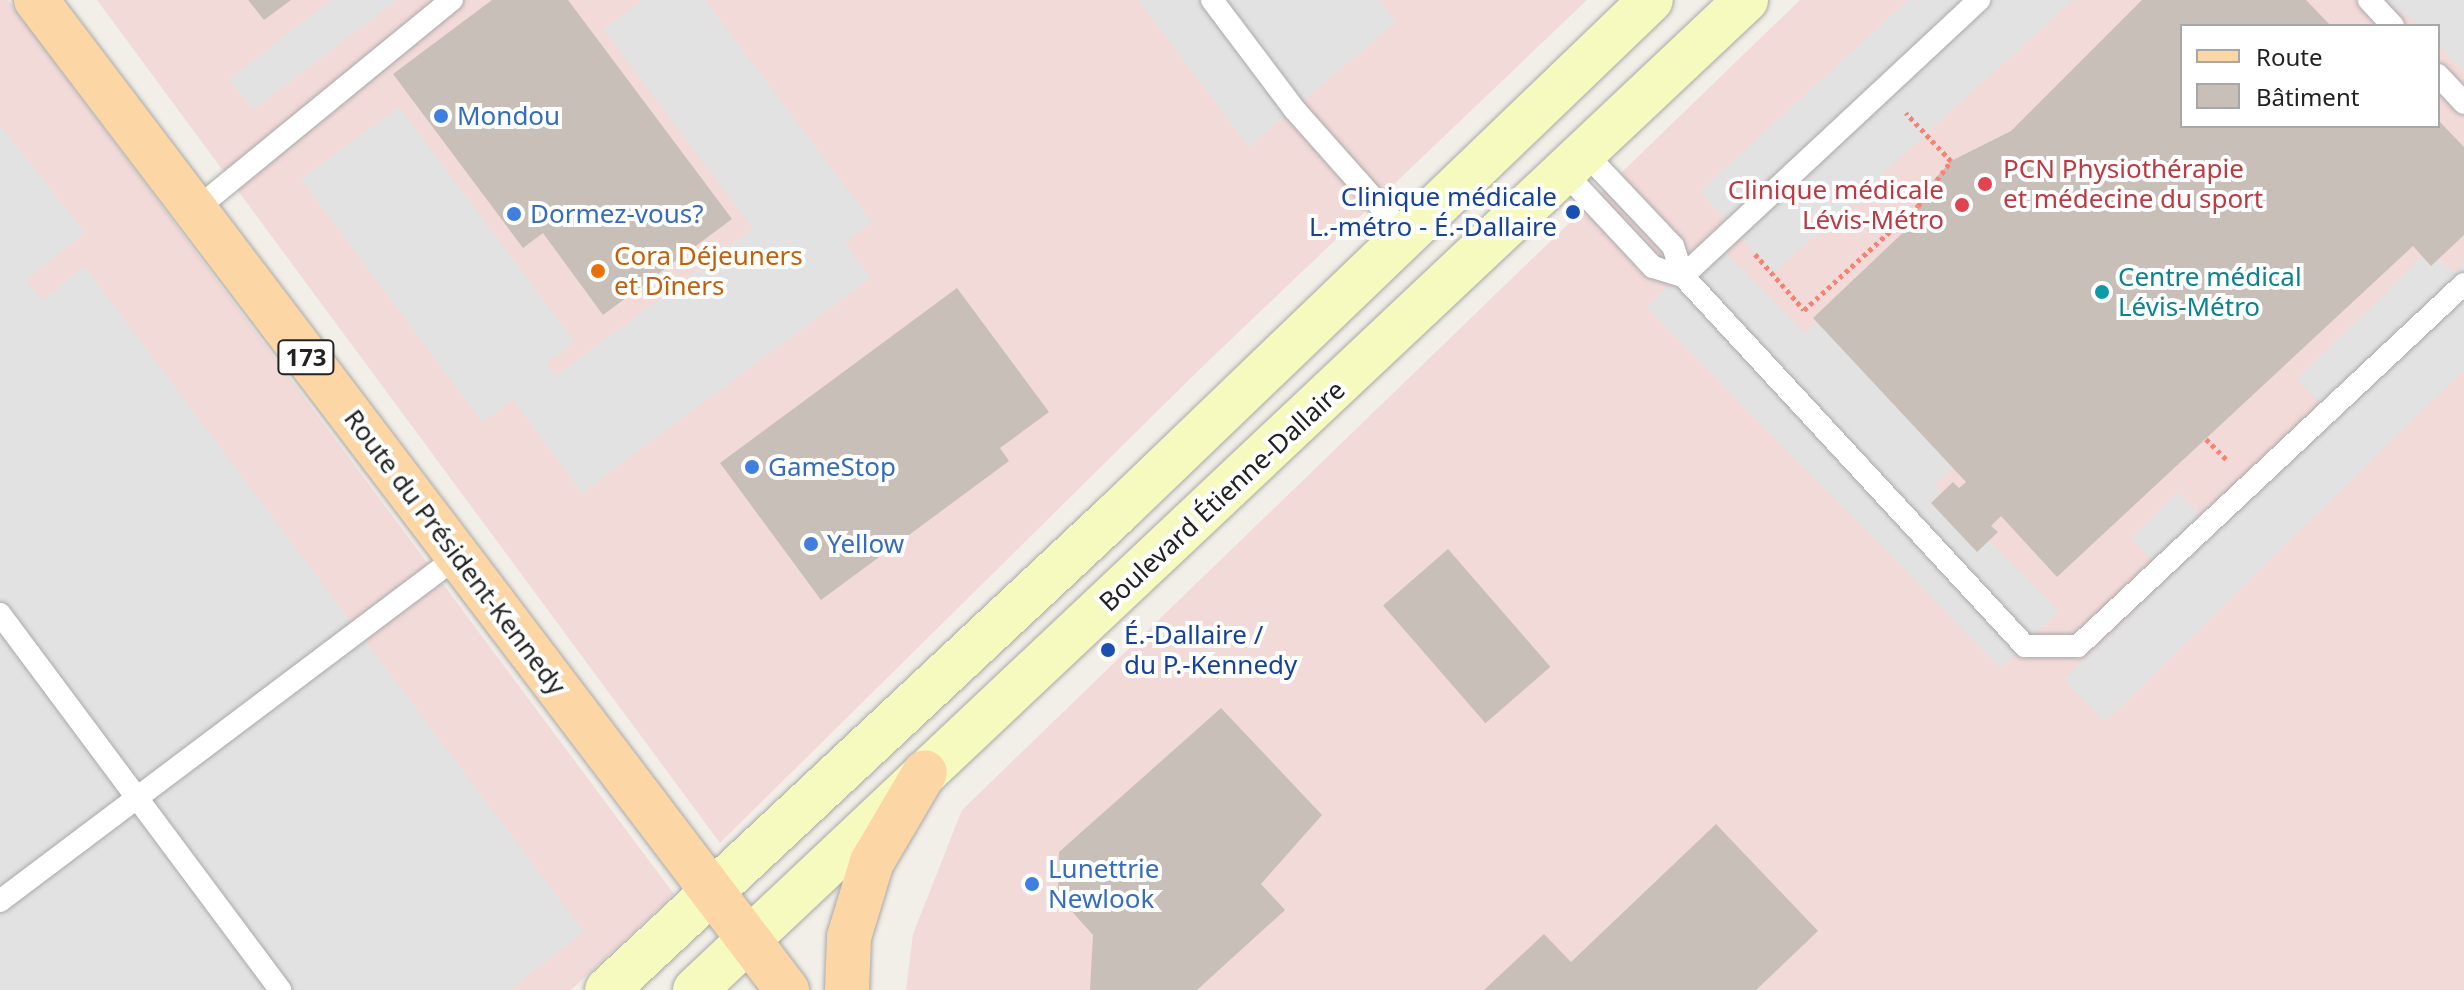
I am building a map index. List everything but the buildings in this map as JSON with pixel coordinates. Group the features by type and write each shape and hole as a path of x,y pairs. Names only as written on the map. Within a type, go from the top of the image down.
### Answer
{"main road":[{"name":"Route du Président-Kennedy","path":"36,0 787,990"},
{"path":"847,990 849,937 872,862 925,772"}],"street":[{"path":"607,990 1651,0"},
{"name":"Boulevard Étienne-Dallaire","path":"695,990 1746,0"}],"lane":[{"path":"195,210 452,0"},
{"path":"1212,0 1294,109 1406,235"},
{"path":"1683,276 1979,0"},
{"path":"2369,0 2391,24"},
{"path":"2440,77 2464,103"},
{"path":"1574,162 1653,267 1683,276 2025,646 2078,646 2464,284"},
{"path":"0,901 458,556"},
{"path":"0,614 280,990"}],"path":[{"path":"1773,274 1804,310 1918,206 1951,161 1920,129"},
{"path":"2206,439 2236,470"}],"shaded area":[{"path":"0,0 8,0 674,894 571,990 0,990"},
{"path":"97,0 1587,0 1200,369 720,843"},
{"path":"331,0 397,0 253,110 229,79"},
{"path":"643,0 705,0 872,222 845,243 871,278 582,493 513,400 482,422 301,179 399,107 575,342 546,363 556,376 753,229 603,29"},
{"path":"1138,0 1380,0 1396,22 1249,147"},
{"path":"1800,0 2464,0 2464,990 906,990 913,934 962,810"},
{"path":"1908,0 2073,0 1773,274 1700,191"},
{"path":"2382,0 2464,0 2464,72 2440,46 2440,24 2419,24"},
{"path":"0,125 85,233 26,280 43,300 84,266 584,932 510,990 0,990"},
{"path":"1716,243 1805,333 1825,315 1964,456 1935,486 2059,612 2001,668 1646,307"},
{"path":"2430,249 2454,273 2464,263 2464,370 2105,722 2064,680 2169,577 2131,538 2177,492 2203,519 2321,404 2297,379"}],"place":[{"name":"Mondou","path":"441,116"},
{"name":"PCN Physiothérapie et médecine du sport","path":"1985,184"},
{"name":"Clinique médicale Lévis-Métro","path":"1962,205"},
{"name":"Clinique médicale L.-métro - É.-Dallaire","path":"1573,212"},
{"name":"Dormez-vous?","path":"514,214"},
{"name":"Cora Déjeuners et Dîners","path":"598,271"},
{"name":"Centre médical Lévis-Métro","path":"2102,292"},
{"name":"GameStop","path":"752,467"},
{"name":"Yellow","path":"811,544"},
{"name":"É.-Dallaire / du P.-Kennedy","path":"1108,650"},
{"name":"Lunettrie Newlook","path":"1032,884"}]}
